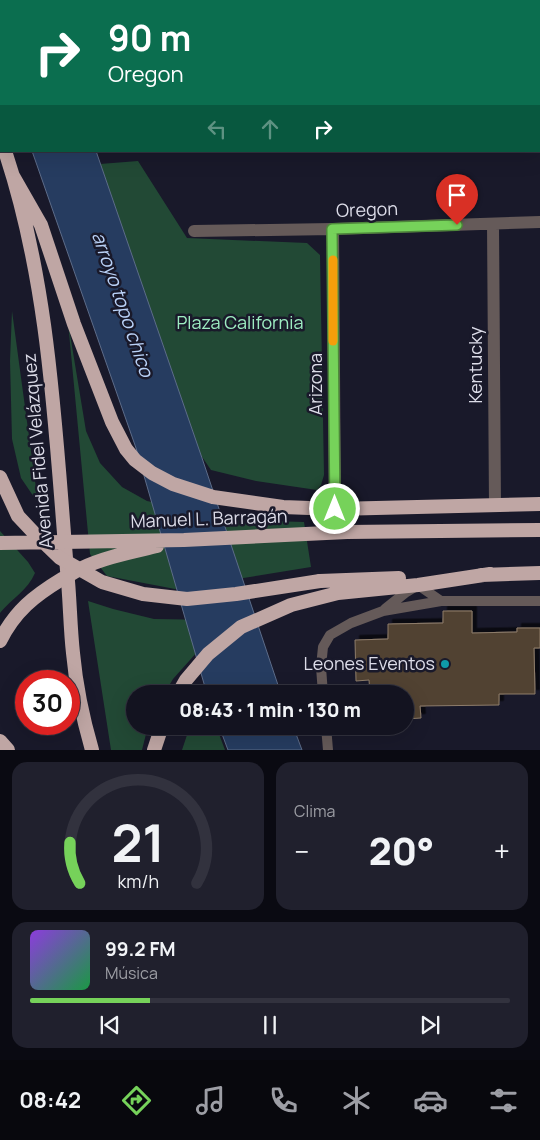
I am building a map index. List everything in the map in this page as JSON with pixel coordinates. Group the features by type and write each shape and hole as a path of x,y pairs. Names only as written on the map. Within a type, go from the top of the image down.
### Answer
{"highway":[{"name":"Avenida Fidel Velázquez","path":"5,152 31,251 43,318 52,389 73,654 86,728 92,750"},
{"path":"13,176 41,225 94,378 112,422 134,460 152,473 173,484 213,497 283,507 335,509 540,504"},
{"path":"0,477 18,516 60,558 102,582 143,594 187,599 320,582 540,573"},
{"name":"Manuel L. Barragán","path":"0,543 184,540 347,532 540,530"},
{"path":"0,641 20,610 32,599 82,568 124,554 184,540"},
{"path":"183,685 208,654 241,626 291,606 338,593 418,585 490,574"},
{"path":"154,750 159,735"},
{"path":"0,741 8,750"}],"street":[{"name":"Oregon","path":"194,231 332,229 540,222"},
{"name":"Kentucky","path":"492,224 495,506"},
{"name":"Arizona","path":"332,229 335,509"}],"lane":[{"path":"383,611 418,585 441,601"},
{"path":"323,685 322,654 325,641 336,630 383,611 441,601 540,601"},
{"path":"327,735 328,750"}],"green space":[{"name":"Plaza California","path":"138,161 187,238 307,243 320,255 324,475 321,485 317,490 256,481 211,470 198,451 100,164"},
{"path":"12,311 38,503 21,478 12,439 10,361"},
{"path":"68,322 86,431 100,463 122,487 147,501 237,520 304,522 311,567 175,589 107,576 90,554"},
{"path":"0,531 28,562 35,573 24,589 0,613"},
{"path":"88,601 154,619 213,620 198,651 169,685 126,685 126,735 146,735 142,750 111,750"},
{"path":"187,735 219,735 225,750 182,750"}],"water":[{"name":"arroyo topo chico","path":"32,152 96,152 278,685 204,685 136,448"},
{"path":"222,735 296,735 302,750 228,750"}],"building":[{"name":"Leones Eventos","path":"443,611 472,611 472,633 517,632 517,628 540,628 540,648 534,648 535,694 499,694 499,705 420,706 421,718 414,718 414,685 369,685 369,680 356,681 355,640 388,639 388,624 443,623"}],"slow traffic":[{"path":"333,260 333,341"}],"place":[{"name":"Leones Eventos","path":"445,664"}],"route":[{"path":"335,509 332,229 457,225"}]}
